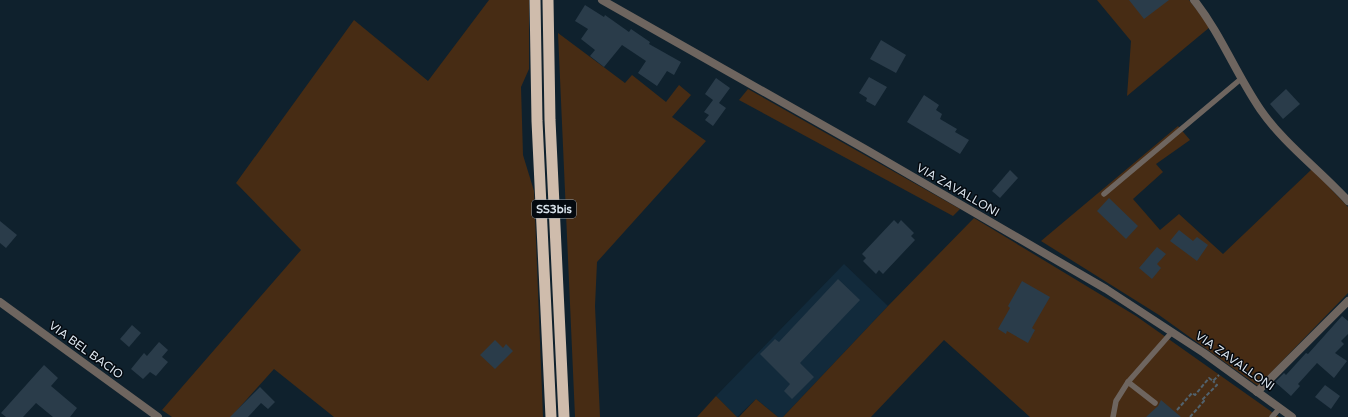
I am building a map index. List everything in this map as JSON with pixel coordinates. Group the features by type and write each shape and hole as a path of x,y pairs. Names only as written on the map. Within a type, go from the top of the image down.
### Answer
{"highway":[{"name":"SS3bis","path":"535,0 537,121 551,417"},
{"name":"SS3bis","path":"548,0 550,120 564,417"}],"street":[{"name":"VIA ZAVALLONI","path":"602,0 865,149 1099,285 1225,368 1292,417"},
{"path":"1194,0 1220,38 1260,109 1280,133 1348,201"},
{"path":"1257,392 1348,301"},
{"name":"VIA BEL BACIO","path":"0,302 156,416"}],"lane":[{"path":"1104,194 1242,78"},
{"path":"1113,417 1116,401 1128,382 1172,332"},
{"path":"1128,382 1155,403"},
{"path":"1272,417 1280,408"}],"path":[{"path":"1213,381 1225,368"},
{"path":"1177,410 1209,378 1217,384 1202,400 1204,401 1190,417"}],"shaded area":[{"path":"489,0 529,0 529,69 521,87 523,155 534,191 543,417 334,417 274,369 231,417 172,417 162,410 301,250 236,183 354,20 428,81"},
{"path":"1097,0 1189,0 1210,27 1127,96 1131,41"},
{"path":"558,33 625,83 632,75 666,102 679,85 691,95 672,117 706,141 597,262 595,306 600,417 575,417"},
{"path":"748,89 960,209 953,216 739,100"},
{"path":"1178,126 1190,140 1156,164 1163,172 1133,199 1160,230 1179,214 1223,254 1312,169 1348,207 1348,293 1258,386 1159,315 1041,241"},
{"path":"974,218 1136,316 1279,417 1030,417 944,340 871,417 783,417"},
{"path":"844,264 888,306 783,417 778,417 756,399 737,417 716,396"},
{"path":"716,396 737,417 697,417"},
{"path":"756,399 778,417 739,417"}],"building":[{"path":"1129,0 1169,0 1144,19"},
{"path":"585,5 604,17 605,15 629,32 631,29 650,42 649,44 681,62 674,75 667,71 657,86 638,73 646,61 622,45 604,67 590,56 595,50 581,39 588,29 575,21"},
{"path":"881,40 906,55 896,73 870,59"},
{"path":"869,77 887,87 875,106 866,101 867,98 859,93"},
{"path":"716,78 730,88 719,103 726,108 713,126 705,120 709,115 704,112 713,100 705,94"},
{"path":"1286,89 1300,104 1283,119 1270,104"},
{"path":"924,95 939,105 936,110 942,114 940,119 957,129 955,132 969,140 960,154 907,122"},
{"path":"1010,170 1018,178 1000,198 992,191"},
{"path":"1109,198 1138,226 1126,239 1097,211"},
{"path":"894,220 898,224 901,220 914,233 911,236 915,240 883,274 879,270 876,274 863,261 866,258 862,254"},
{"path":"0,221 17,235 6,248 0,243"},
{"path":"1179,230 1193,241 1197,237 1208,245 1197,261 1170,241"},
{"path":"1157,247 1166,254 1157,264 1161,268 1152,279 1139,268"},
{"path":"838,279 860,300 800,363 814,377 792,399 784,391 790,384 760,354 775,339 779,342"},
{"path":"1022,281 1050,297 1032,328 1035,330 1028,343 1007,331 1006,334 998,329 1010,308 1008,306"},
{"path":"1342,316 1348,321 1348,334 1341,341 1344,344 1335,353 1347,361 1334,378 1317,363 1298,384 1300,386 1291,396 1275,382 1284,373 1286,375 1306,353 1308,354"},
{"path":"132,325 141,333 129,347 120,339"},
{"path":"495,340 503,348 506,344 513,351 495,369 480,355"},
{"path":"159,342 168,350 162,357 168,362 156,376 150,372 143,379 131,369 144,353 147,356"},
{"path":"44,365 58,378 51,386 77,408 70,417 53,417 36,403 23,417 6,417 1,413"},
{"path":"1325,385 1340,396 1331,409 1315,397"},
{"path":"260,387 275,402 268,409 261,403 248,417 230,417"},
{"path":"1161,400 1181,417 1146,417 1158,406"}]}
